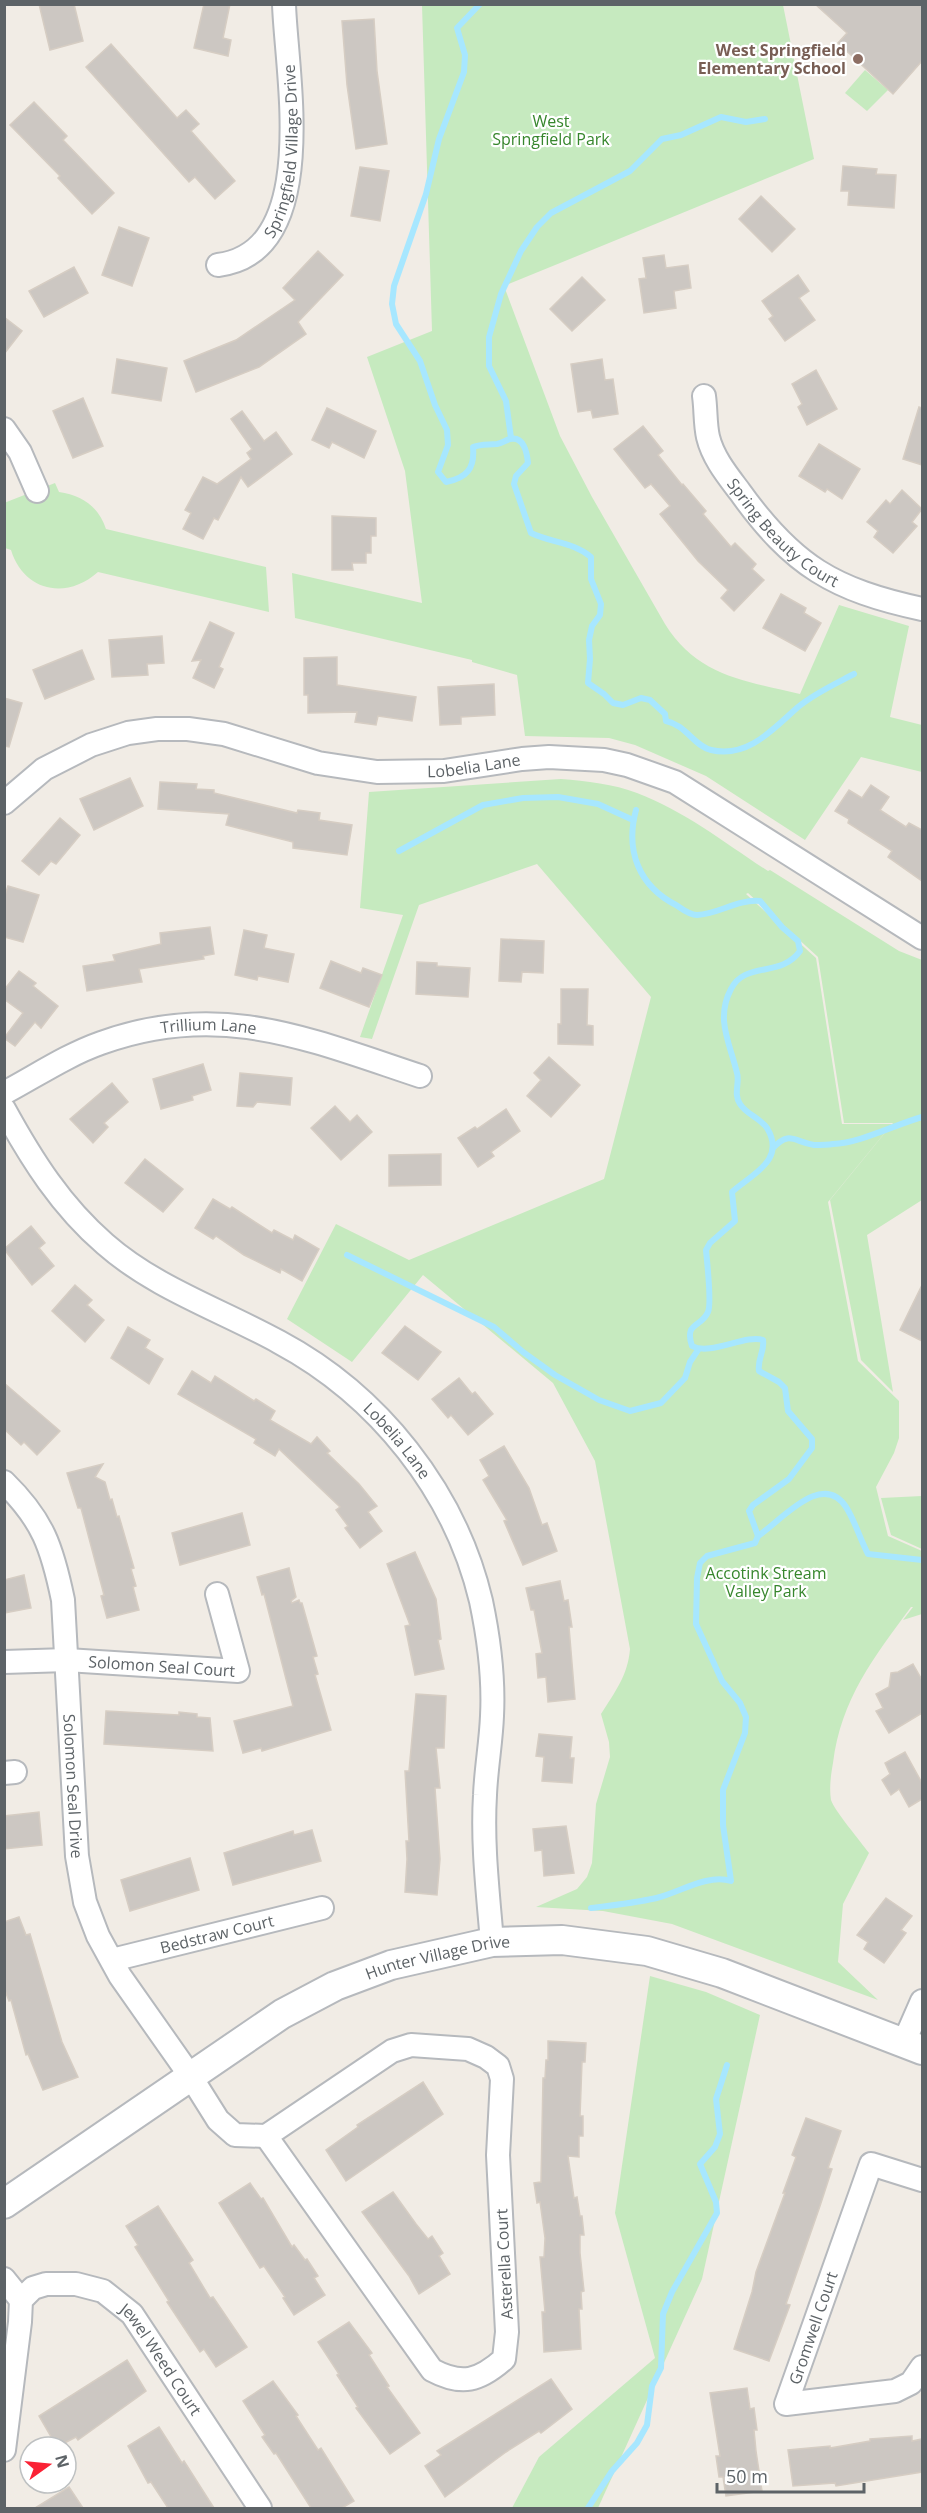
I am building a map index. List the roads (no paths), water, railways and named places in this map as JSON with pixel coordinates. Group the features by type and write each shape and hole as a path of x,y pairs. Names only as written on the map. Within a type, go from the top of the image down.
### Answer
{"street":[{"name":"Springfield Village Drive","path":"218,265 242,258 268,233 276,219 288,182 292,154 293,115 284,4"},
{"name":"Spring Beauty Court","path":"705,396 708,438 718,461 776,538 796,556 843,586 861,594 922,609"},
{"path":"4,429 20,452 37,490"},
{"name":"Lobelia Lane","path":"4,803 44,769 91,745 128,733 158,729 188,729 224,734 318,763 376,772 444,771 549,757 604,760 627,765 675,782 922,938"},
{"name":"Trillium Lane","path":"4,1094 100,1043 148,1029 198,1023 238,1024 278,1032 420,1076"},
{"name":"Lobelia Lane","path":"4,1109 46,1180 75,1215 105,1244 156,1281 280,1342 319,1366 352,1392 390,1429 434,1489 454,1526 469,1562 488,1637 492,1678 492,1716 485,1795 484,1848 492,1942"},
{"name":"Solomon Seal Drive","path":"4,1482 25,1502 39,1522 55,1558 63,1600 77,1856 85,1902 98,1936 120,1976 191,2077"},
{"name":"Solomon Seal Court","path":"4,1662 67,1660 238,1671 217,1594"},
{"name":"Bedstraw Court","path":"112,1960 322,1908"},
{"name":"Hunter Village Drive","path":"4,2204 282,2014 335,1986 391,1965 492,1942 562,1940 647,1951 722,1973 914,2046"},
{"path":"914,2046 922,2001"},
{"name":"Asterella Court","path":"411,2045 468,2049 486,2057 498,2066 502,2079 498,2155 507,2332 504,2359 488,2373 474,2379 444,2377 432,2370 266,2136 392,2051 411,2045"},
{"path":"191,2077 218,2121 235,2135 266,2136"},
{"name":"Gromwell Court","path":"922,2180 871,2164 786,2404 895,2391 910,2383 922,2367"},
{"path":"4,2279 21,2300 4,2450"},
{"name":"Jewel Weed Court","path":"21,2300 33,2288 46,2284 76,2284 103,2291 132,2314 260,2508"}],"waterway":[{"path":"480,4 457,28 465,55 464,72 439,139 426,194 394,286 392,304 396,324 420,361 435,405 447,430 448,445 438,472 446,482 459,478 471,466 473,447 497,444 510,439 519,440 522,443 526,450 528,463 516,476 514,484 531,533 570,545 591,557 591,579 601,604 600,615 592,626 589,640 588,683 613,703 623,705 641,698 650,700 665,714 666,721 679,727 705,748 724,752 748,746 770,732 811,697 854,674"},
{"path":"511,438 506,401 489,366 489,337 501,294 521,251 537,227 551,213 630,171 662,139 681,135 721,117 746,122 765,119"},
{"path":"399,851 483,805 523,798 558,797 598,804 633,820"},
{"path":"591,1908 652,1899 704,1881 722,1879 731,1881 723,1825 723,1790 745,1733 746,1717 740,1703 722,1681 696,1624 697,1578 700,1563 707,1556 755,1543 758,1536 749,1511 753,1505 789,1479 812,1448 812,1439 788,1411 785,1388 759,1371 763,1340 747,1340 718,1347 700,1348 692,1346 690,1338 692,1329 705,1317 709,1307 706,1250 710,1243 735,1221 732,1192 764,1166 772,1150 772,1140 767,1128 746,1111 738,1100 738,1077 725,1031 726,1000 737,980 745,975 774,968 792,959 800,951 798,941 782,927 760,901 744,902 697,915 686,912 663,897 644,877 638,866 632,839 636,810"},
{"path":"773,1148 788,1138 814,1145 843,1143 922,1117"},
{"path":"347,1255 494,1327 555,1375 599,1400 630,1411 661,1403 685,1378 690,1362 698,1350"},
{"path":"758,1536 802,1502 825,1494 836,1497 846,1507 868,1554 922,1560"},
{"path":"588,2508 612,2471 637,2443 647,2425 652,2386 661,2368 663,2314 672,2292 717,2213 716,2202 700,2164 715,2147 720,2134 716,2099 727,2065"}],"place":[{"name":"West Springfield Elementary School","path":"858,59"}],"park label":[{"name":"West Springfield Park","path":"551,130"},
{"name":"Accotink Stream Valley Park","path":"766,1582"}]}
